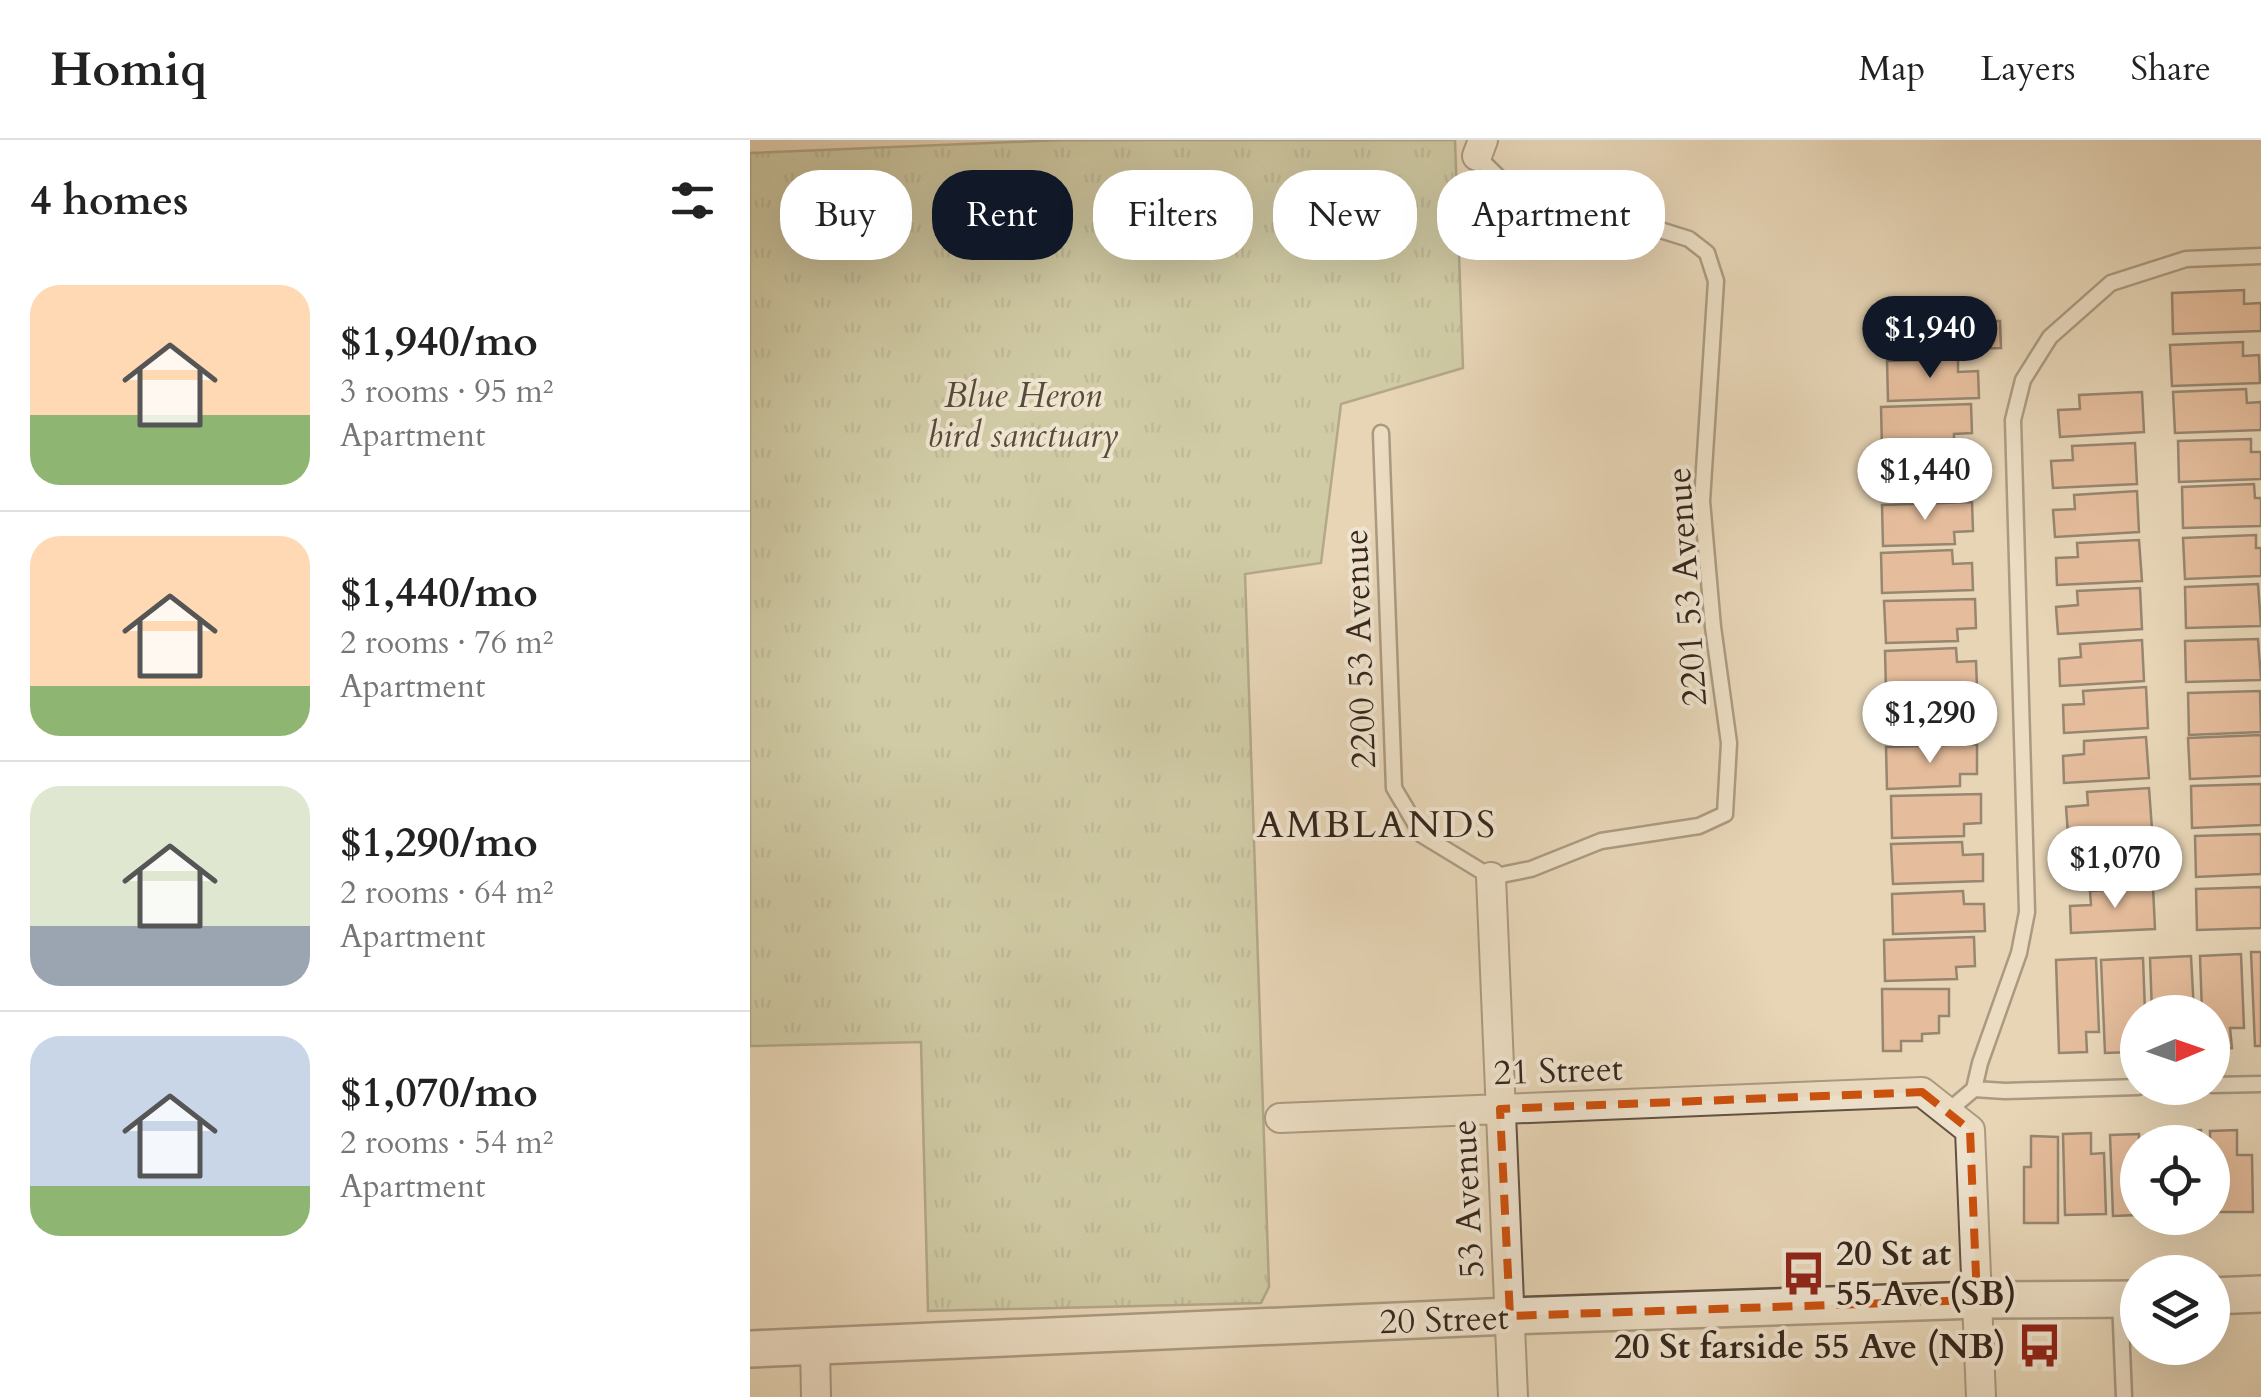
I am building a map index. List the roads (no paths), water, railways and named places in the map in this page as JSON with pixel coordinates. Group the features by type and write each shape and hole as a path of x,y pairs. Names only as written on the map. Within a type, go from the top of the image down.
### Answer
{"street":[{"name":"53 Avenue","path":"1491,877 1513,1397"},
{"name":"21 Street","path":"1280,1118 1922,1092 1947,1112"},
{"path":"1947,1112 1970,1130 1981,1397"},
{"path":"2230,1295 2261,1294"},
{"name":"20 Street","path":"750,1349 1510,1316 1977,1300 2120,1299"},
{"path":"815,1348 816,1397"}],"lane":[{"name":"2201 53 Avenue","path":"1480,148 1526,202 1572,226 1638,223 1689,239 1707,253 1716,281 1702,501 1713,627 1729,742 1725,814 1700,826 1601,841 1531,869 1491,877"},
{"path":"1947,1112 1974,1089 2019,953 2027,912 2013,420 2023,380 2050,337 2111,283 2186,258 2261,256"},
{"name":"2200 53 Avenue","path":"1381,432 1394,788 1422,835 1491,877"},
{"path":"2230,1085 2261,1084"},
{"path":"1974,1089 2120,1088"},
{"path":"2124,1397 2126,1365"}],"place":[{"name":"20 St at 55 Ave (SB)","path":"1803,1273"},
{"name":"20 St farside 55 Ave (NB)","path":"2039,1346"}],"district":[{"name":"AMBLANDS","path":"1377,824"}],"park label":[{"name":"Blue Heron bird sanctuary","path":"1023,415"}]}
